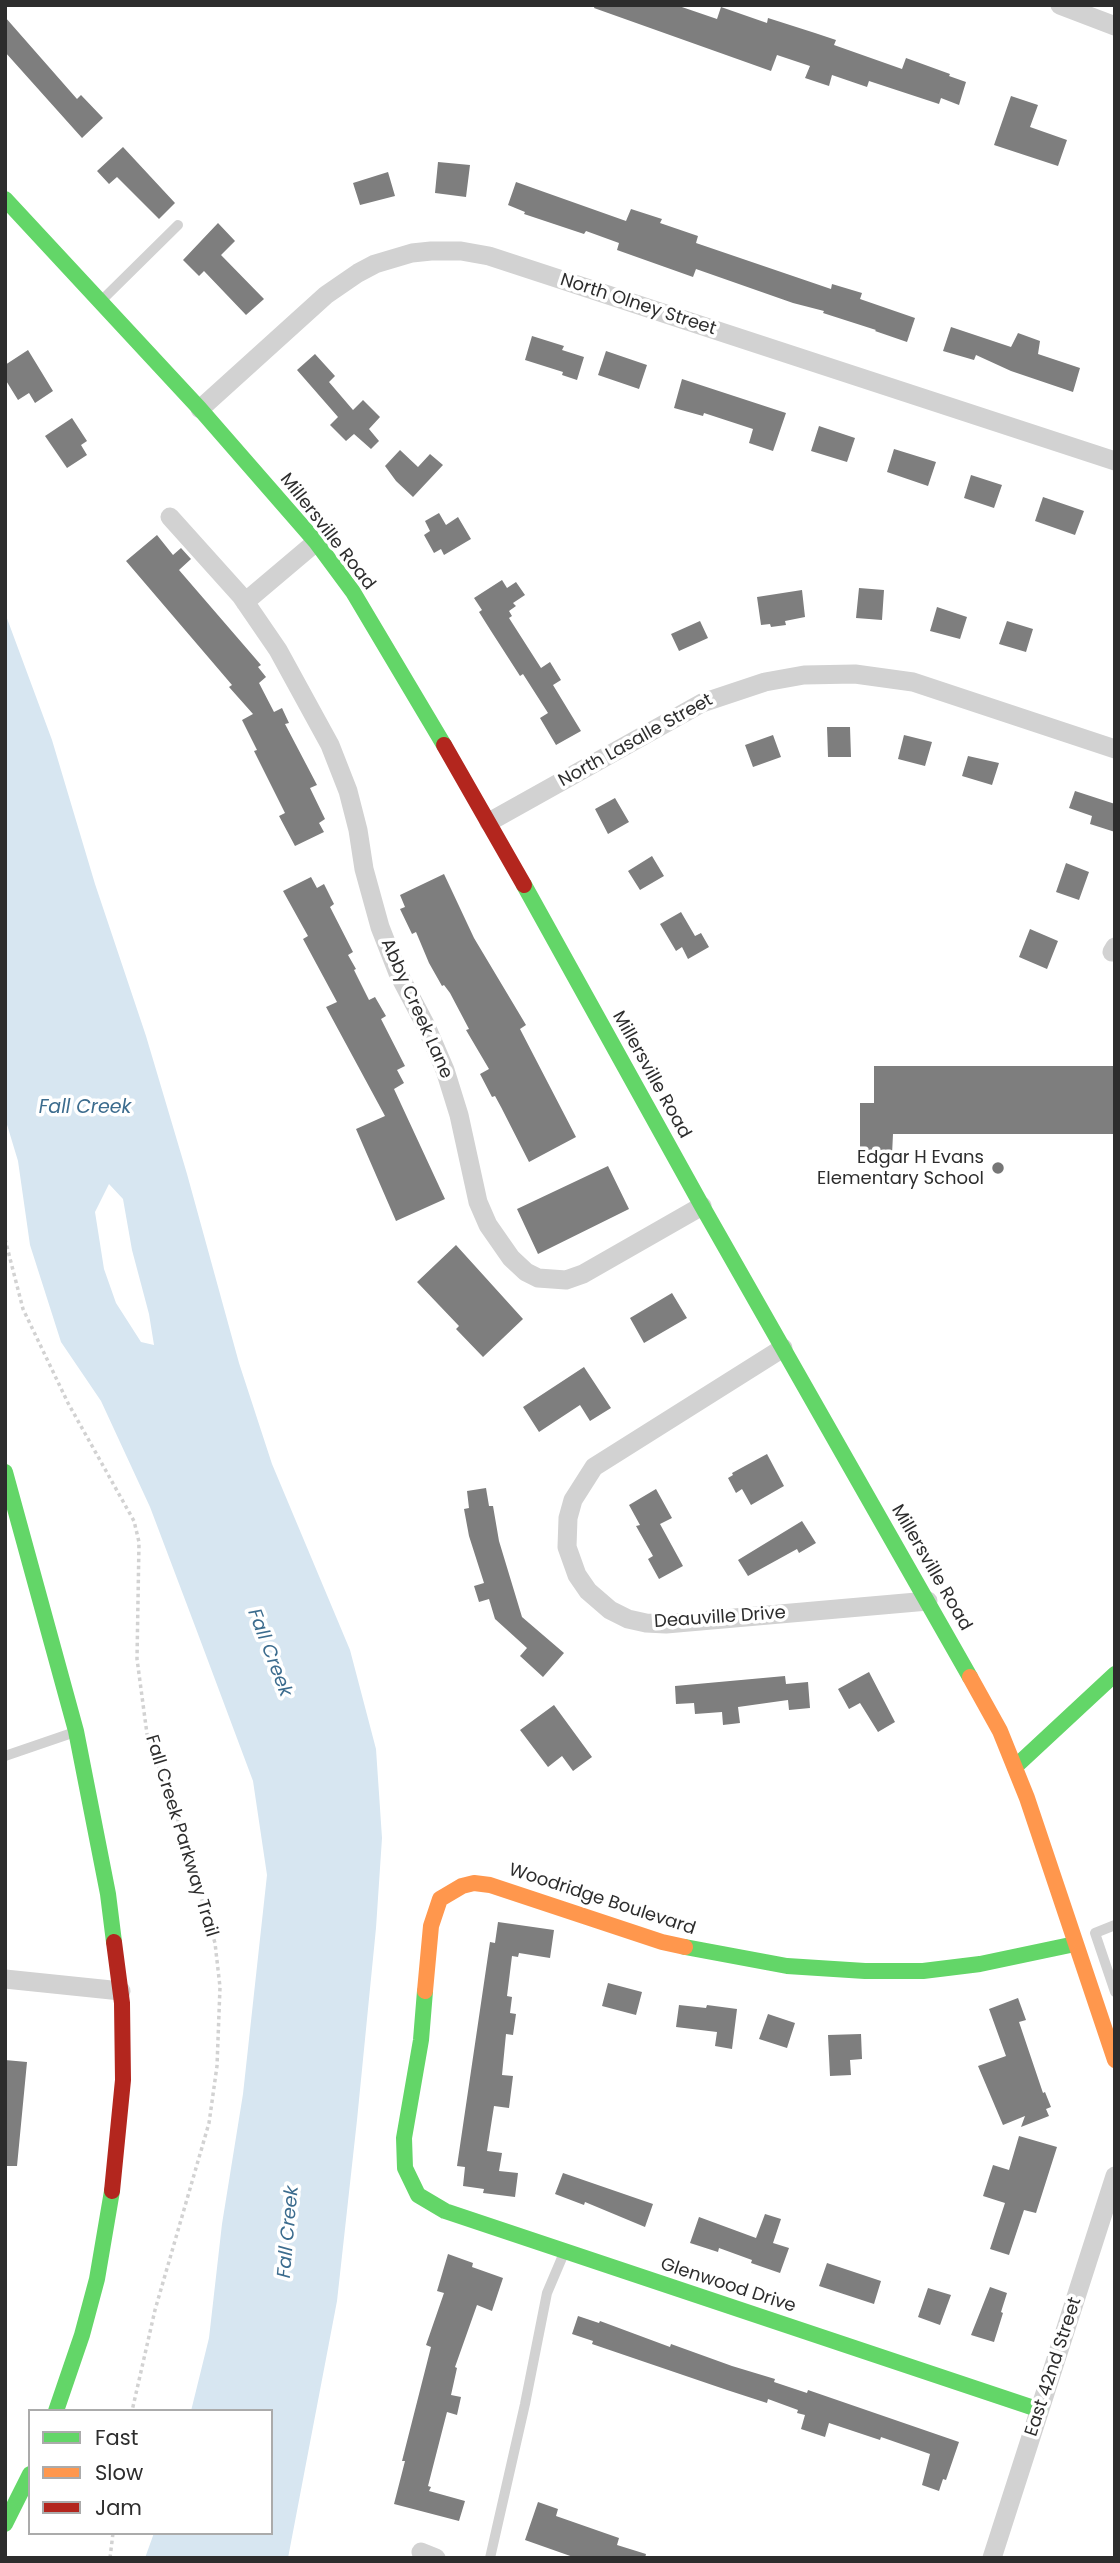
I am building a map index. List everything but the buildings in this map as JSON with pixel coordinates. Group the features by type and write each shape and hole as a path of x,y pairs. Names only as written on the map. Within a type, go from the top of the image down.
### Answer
{"street":[{"path":"1060,5 1115,26"},
{"name":"Millersville Road","path":"5,199 200,410 316,542 353,592 489,822 702,1206 1000,1731 1027,1798 1115,2060"},
{"name":"North Olney Street","path":"200,410 326,295 350,278 375,264 403,255 461,251 489,256 1115,461"},
{"name":"Abby Creek Lane","path":"170,517 220,571 278,650 338,763 353,810 364,869 380,927 398,973 445,1070 459,1115 478,1202 488,1224 511,1258 526,1272 538,1278 566,1280 583,1274 702,1206"},
{"path":"245,602 316,542"},
{"name":"North Lasalle Street","path":"489,822 702,703 765,682 804,676 855,674 913,682 1115,749"},
{"name":"Deauville Drive","path":"783,1348 594,1467 573,1500 568,1518 567,1547 577,1575 602,1605 619,1615 646,1623 666,1624 928,1601"},
{"path":"5,1472 76,1731 108,1894 121,1991 122,2080 119,2137 110,2204 97,2279 82,2335 57,2409"},
{"path":"1015,1767 1115,1674"},
{"name":"Woodridge Boulevard","path":"411,2185 405,2168 404,2138 421,2040 431,1926 440,1899 462,1886 483,1884 682,1947 740,1959 806,1967 923,1971 980,1964 1075,1944"},
{"path":"5,1979 121,1991"},
{"name":"East 42nd Street","path":"992,2558 1115,2176"},
{"name":"Glenwood Drive","path":"411,2185 418,2194 445,2211 1041,2410"},
{"path":"5,2524 28,2478"}],"lane":[{"path":"101,302 178,225"},
{"path":"5,1755 76,1731"},
{"path":"1115,1925 1095,1933 1115,1992"},
{"path":"490,2558 523,2417 547,2292 564,2252"}],"path":[{"name":"Fall Creek Parkway Trail","path":"5,1239 23,1309 68,1403 134,1521 139,1542 137,1659 147,1734 175,1811 215,1943 220,1987 217,2066 209,2123 155,2310 132,2409"},
{"path":"110,2558 113,2535"}],"water":[{"name":"Fall Creek","path":"5,613 52,740 95,884 146,1036 239,1363 272,1464 350,1650 376,1749 382,1838 357,2120 337,2301 288,2558 145,2558 153,2535 273,2535 273,2409 191,2409 209,2338 222,2224 243,2094 267,1875 253,1781 150,1507 101,1401 61,1342 30,1245 18,1161 5,1118","holes":["109,1184 123,1199 132,1250 149,1314 154,1345 141,1342 116,1303 104,1269 95,1212"]}],"traffic: fast":[{"path":"5,199 200,409 316,542 353,592 444,745"},
{"path":"524,885 702,1206 970,1677"},
{"path":"5,1472 76,1731 108,1894 114,1942"},
{"path":"1015,1767 1115,1674"},
{"path":"685,1947 787,1966 865,1971 923,1971 980,1964 1075,1944"},
{"path":"425,1991 421,2040 404,2138 405,2168 418,2195 445,2211 1040,2410"},
{"path":"57,2409 82,2335 97,2279 112,2191"},
{"path":"5,2524 28,2478"}],"traffic: slow":[{"path":"970,1677 1000,1731 1027,1798 1115,2060"},
{"path":"425,1991 431,1926 440,1899 462,1886 474,1883 490,1885 662,1942 685,1947"}],"traffic: jam":[{"path":"444,745 524,885"},
{"path":"112,2191 123,2080 122,2003 114,1942"}],"place":[{"name":"Edgar H Evans Elementary School","path":"998,1168"}]}
